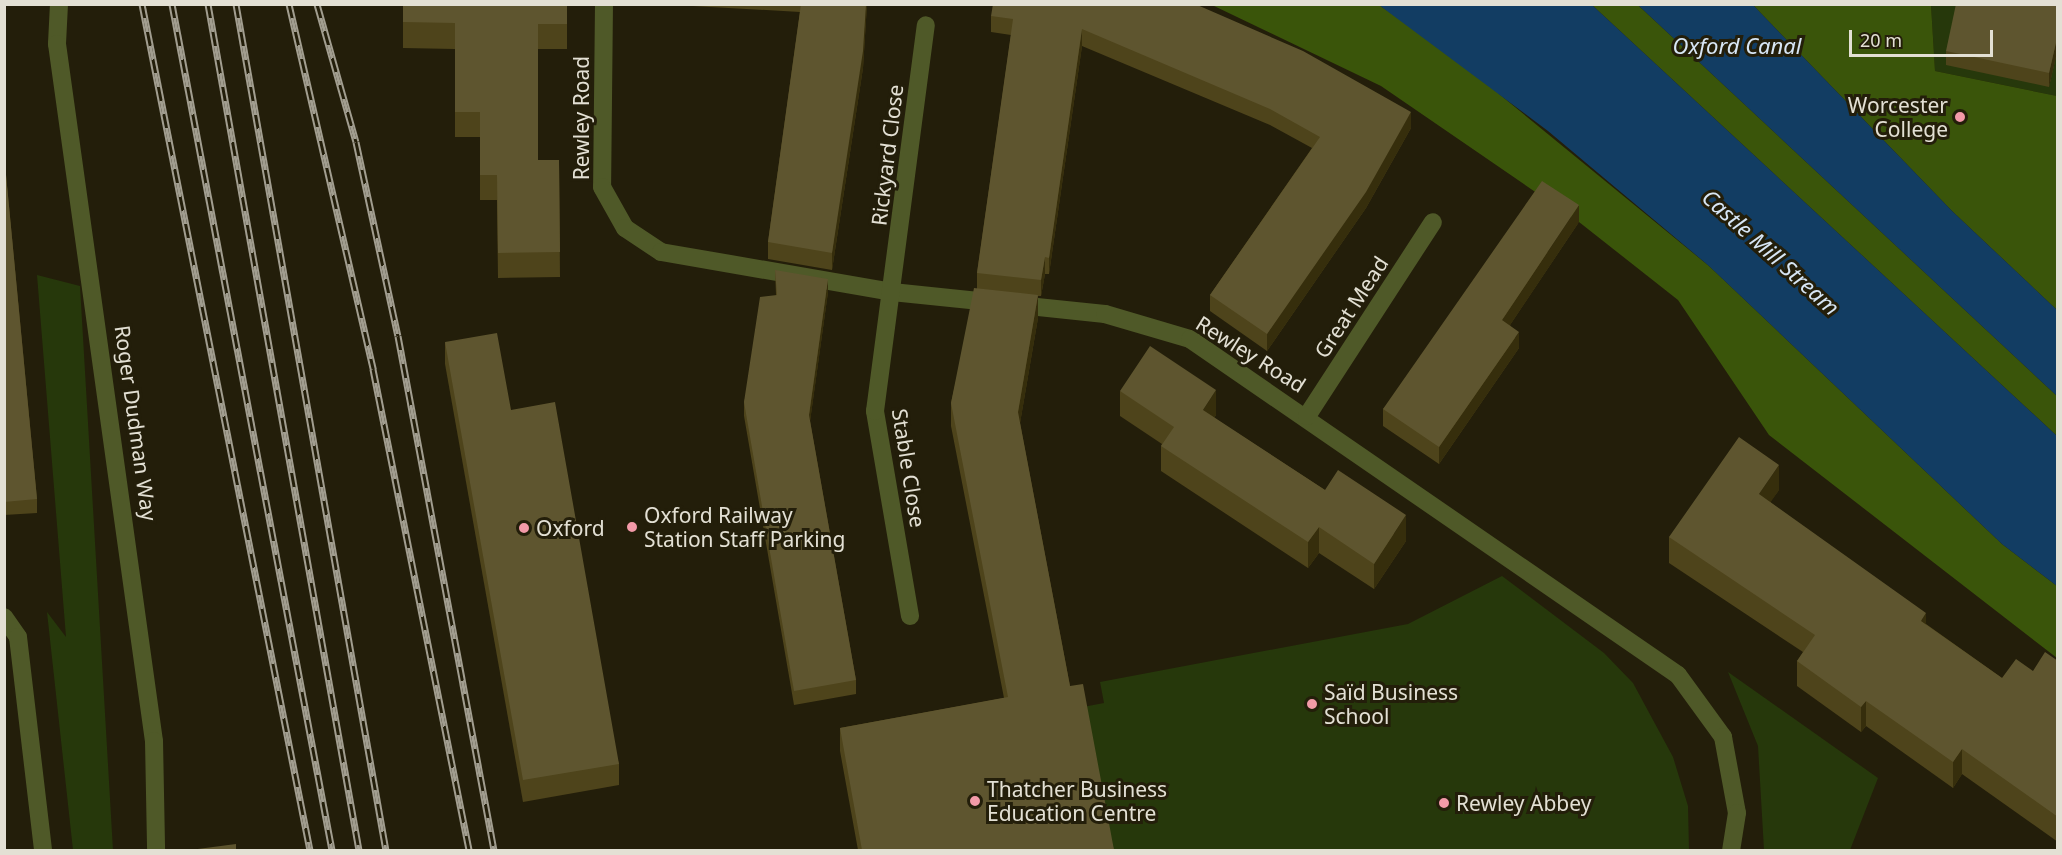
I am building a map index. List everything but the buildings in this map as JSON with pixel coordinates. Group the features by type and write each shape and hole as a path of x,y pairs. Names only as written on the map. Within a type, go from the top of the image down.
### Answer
{"street":[{"name":"Roger Dudman Way","path":"59,4 57,44 154,741 156,850"},
{"name":"Rewley Road","path":"604,4 602,187 625,228 661,252 892,292 1141,321 1190,339 1307,416 1678,675 1723,737 1737,813 1731,850"},
{"name":"Rickyard Close","path":"892,292 926,25"},
{"name":"Great Mead","path":"1307,416 1433,222"},
{"name":"Stable Close","path":"892,292 875,411 910,615"},
{"path":"4,617 18,637 43,850"}],"green space":[{"path":"1212,5 1379,5 1449,53 1709,266 2002,544 2057,586 2057,658 1769,435 1678,300 1579,222 1381,86"},
{"path":"1592,5 1638,5 2057,396 2057,436"},
{"name":"Worcester College","path":"1753,5 1931,5 1935,71 2057,96 2057,310 1952,211"},
{"path":"1931,5 2057,5 2057,96 1935,71"},
{"path":"37,275 80,286 113,850 73,850 47,612 66,637"},
{"name":"Saïd Business School","path":"1502,576 1604,653 1633,683 1673,757 1688,806 1689,850 1109,850 1083,707 1104,703 1100,682 1408,624"},
{"path":"1728,672 1878,778 1850,850 1764,850 1758,746"}],"water":[{"name":"Castle Mill Stream","path":"1379,5 1592,5 2057,436 2057,586 2002,544 1709,266 1548,131"},
{"name":"Oxford Canal","path":"1638,5 1753,5 1952,211 2057,310 2057,396"}],"railway":[{"path":"142,4 310,850"},
{"path":"172,4 332,850"},
{"path":"208,4 359,850"},
{"path":"236,4 386,850"},
{"path":"289,4 373,369 469,850"},
{"path":"317,4 356,142 398,336 494,850"}],"place":[{"name":"Worcester College","path":"1960,117"},
{"name":"Oxford Railway Station Staff Parking","path":"632,527"},
{"name":"Oxford","path":"524,528"},
{"name":"Saïd Business School","path":"1312,704"},
{"name":"Thatcher Business Education Centre","path":"975,801"},
{"name":"Rewley Abbey","path":"1444,803"}]}
